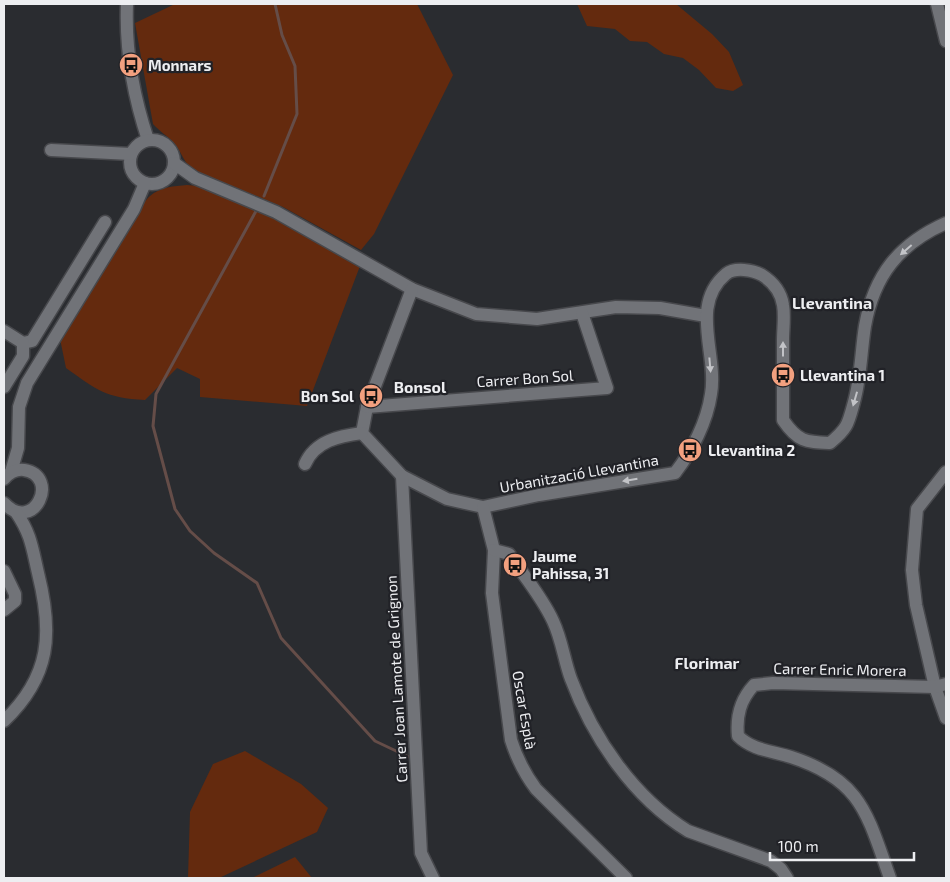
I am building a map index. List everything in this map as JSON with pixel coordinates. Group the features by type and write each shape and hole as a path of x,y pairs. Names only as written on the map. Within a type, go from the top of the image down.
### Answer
{"street":[{"path":"127,4 126,49 131,77 148,140"},
{"path":"937,4 946,41"},
{"path":"166,179 174,163 171,150 155,140 148,140 138,145 132,154 131,168 139,180 153,184 166,179 195,178"},
{"path":"51,150 132,154"},
{"path":"174,163 195,178 276,212 412,288 476,314 537,319 616,307 660,308 706,316"},
{"path":"8,476 18,448 19,407 27,383 134,209 145,183"},
{"path":"4,331 23,343 32,341 105,222"},
{"name":"Urbanització Llevantina","path":"483,507 539,495 675,473 688,456 708,409 712,393 706,316 712,293 718,282 730,271 757,272 773,282 783,304 783,420 793,433 810,443 830,443 846,429 858,388 865,326 870,303 883,272 909,246 931,230 946,223"},
{"path":"362,433 366,407 412,288"},
{"name":"Carrer Bon Sol","path":"366,407 607,388 582,313"},
{"path":"4,388 23,356 23,343"},
{"path":"305,464 311,451 339,436 362,433"},
{"path":"362,433 402,476 447,499 483,507"},
{"path":"18,448 32,472 37,476 42,489 42,495 28,531"},
{"path":"8,476 25,470 32,472"},
{"name":"Carrer Joan Lamote de Grignon","path":"402,476 421,853 433,878"},
{"path":"945,476 917,509 912,562 916,605 941,685 946,718"},
{"path":"4,504 16,512 28,531 46,603 46,647 42,666 35,683 24,700 4,721"},
{"path":"16,512 23,512 36,507"},
{"name":"Oscar Esplà","path":"483,507 494,550 492,593 511,740 516,756 524,773 536,789 626,878"},
{"path":"494,550 509,554 553,621 571,679 587,715 606,749 625,774 666,816 677,824 688,831 771,861 788,878"},
{"path":"4,571 15,594 15,601 4,610"},
{"name":"Carrer Enric Morera","path":"890,878 869,819 846,785 816,765 746,743 738,736 737,721 742,701 754,685 773,683 941,685"}],"shaded area":[{"path":"175,4 417,4 453,75 374,234 361,250 283,207 193,170 174,143 153,124 135,23"},
{"path":"577,4 676,4 712,34 729,52 743,85 733,91 716,88 699,70 683,58 664,54 647,42 630,41 615,29 587,26"},
{"path":"187,185 198,186 302,231 360,266 307,406 200,397 200,379 177,368 145,400 131,399 102,392 66,368 59,334 122,242 143,205 150,196 158,191"},
{"path":"245,751 301,784 328,808 317,832 219,878 188,878 190,812 213,764"},
{"path":"295,857 312,878 252,878"}],"waterway":[{"path":"264,196 297,114 295,66 282,35 275,4"},
{"path":"256,211 156,394 153,426 175,509 190,531 214,553 257,583 281,638 375,741 413,759"}],"place":[{"name":"Monnars","path":"131,65"},
{"name":"Llevantina 1","path":"783,375"},
{"name":"Bon Sol","path":"371,396"},
{"name":"Llevantina 2","path":"690,450"},
{"name":"Jaume Pahissa, 31","path":"515,565"}],"district":[{"name":"Llevantina","path":"832,302"},
{"name":"Bonsol","path":"420,386"},
{"name":"Florimar","path":"707,662"}]}
